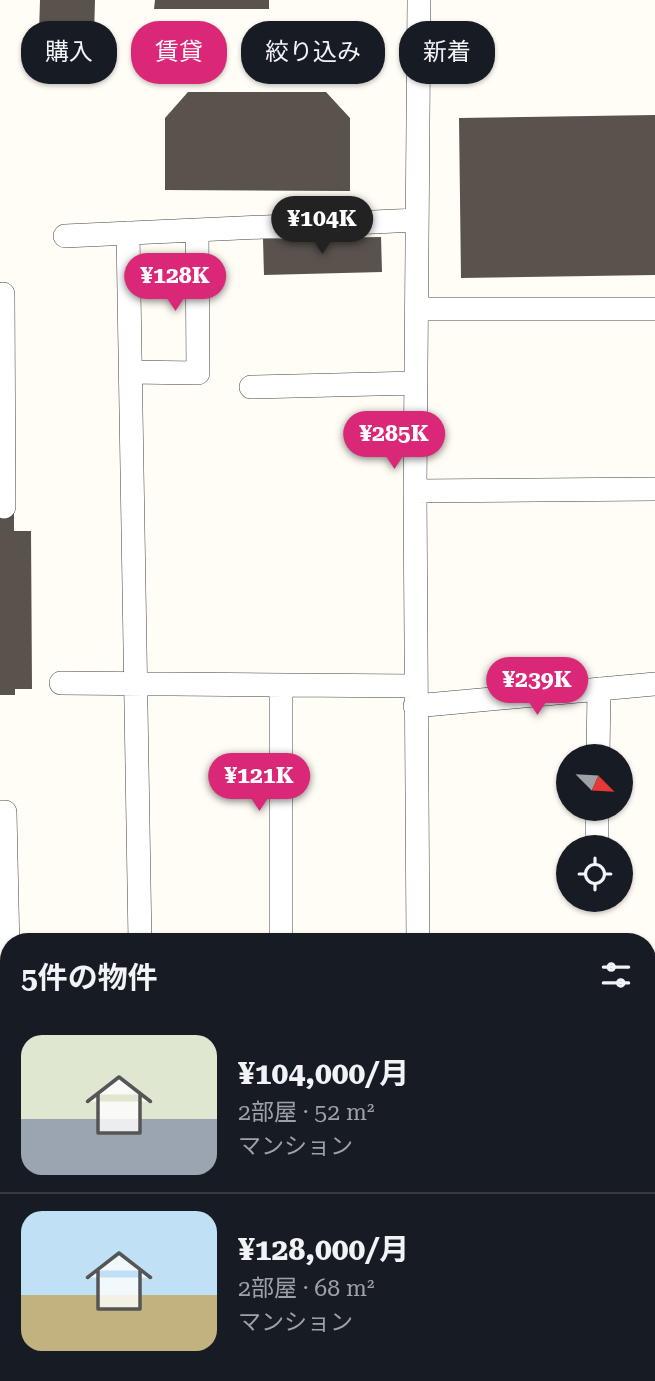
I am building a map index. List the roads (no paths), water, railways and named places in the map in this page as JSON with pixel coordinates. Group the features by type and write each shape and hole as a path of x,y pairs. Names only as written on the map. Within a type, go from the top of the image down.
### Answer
{"street":[{"path":"418,933 415,491 419,0"},
{"path":"65,236 417,220"},
{"path":"130,372 198,373 197,230"},
{"path":"128,233 140,933"},
{"path":"3,294 4,507"},
{"path":"417,309 655,309"},
{"path":"251,387 416,383"},
{"path":"415,491 655,489"},
{"path":"61,683 281,685 415,696 598,689 655,684"},
{"path":"281,685 281,933"},
{"path":"598,689 598,744"},
{"path":"0,812 5,812 8,933"}]}
